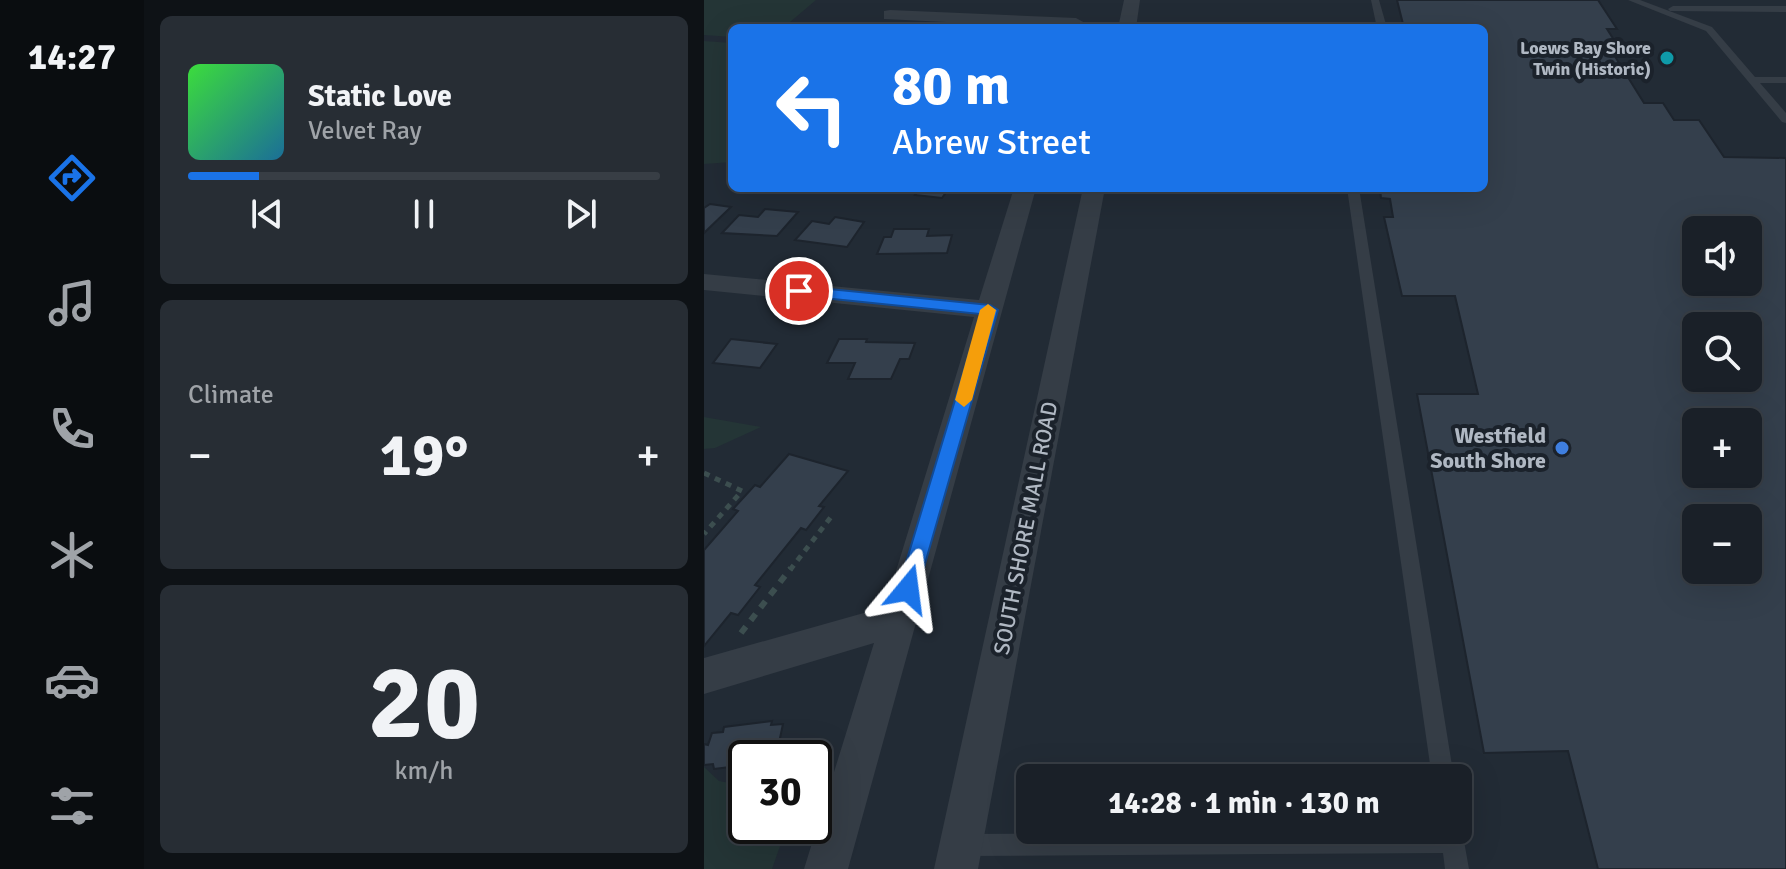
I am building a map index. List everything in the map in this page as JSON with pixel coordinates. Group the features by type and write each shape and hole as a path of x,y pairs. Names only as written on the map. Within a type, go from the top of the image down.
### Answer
{"street":[{"path":"1075,24 1083,0"},
{"path":"1128,24 1132,0"},
{"path":"890,15 1056,24"},
{"path":"826,869 1024,192"},
{"name":"SOUTH SHORE MALL ROAD","path":"959,857 1093,192"},
{"path":"704,282 990,310"},
{"path":"704,676 899,619"}],"lane":[{"path":"1375,0 1381,24"},
{"path":"1632,0 1709,29 1751,80 1780,108 1786,120"},
{"path":"1659,10 1786,9"},
{"path":"1751,80 1786,80"},
{"path":"1354,192 1441,764"},
{"path":"959,857 1264,844"},
{"path":"1453,844 1457,869"}],"path":[{"path":"704,473 742,491 704,534"},
{"path":"739,635 831,517"}],"shaded area":[{"path":"704,0 816,0 788,24 728,24 728,37 704,35"},
{"path":"704,41 728,43 728,162 704,164"},
{"path":"704,417 761,427 715,448 704,449"},
{"path":"704,767 719,781 728,783 728,844 781,844 772,869 704,869"}],"building":[{"name":"Westfield South Shore","path":"1397,0 1598,0 1617,29 1607,29 1621,51 1611,50 1644,103 1663,103 1674,120 1699,120 1724,157 1786,158 1786,869 1598,869 1568,751 1484,753 1417,394 1478,394 1455,296 1402,296 1384,217 1393,217 1390,199 1381,198 1380,192 1488,192 1488,24 1403,24"},
{"path":"917,192 946,192 942,198 915,195"},
{"path":"710,204 731,207 704,233 704,208"},
{"path":"765,209 798,212 777,236 722,233 739,215 758,217"},
{"path":"835,217 864,222 847,247 795,240 812,221 829,224"},
{"path":"894,229 929,229 927,236 952,235 947,253 877,254 884,237 891,237"},
{"path":"731,339 777,344 760,368 713,363"},
{"path":"839,339 915,343 909,359 900,359 891,379 848,379 855,363 827,363"},
{"path":"789,454 848,471 819,506 824,507 806,530 801,528 755,585 760,587 738,615 731,613 704,646 704,550 738,511 733,509 755,485 760,487"},
{"path":"772,721 771,725 783,724 780,740 728,740 728,767 714,769 713,764 704,765 704,744 708,745 712,733 723,732 724,727"}],"slow traffic":[{"path":"964,400 988,310"}],"place":[{"name":"Loews Bay Shore Twin (Historic)","path":"1667,58"},
{"name":"Westfield South Shore","path":"1562,448"}],"route":[{"path":"799,291 990,310 908,589"}]}
